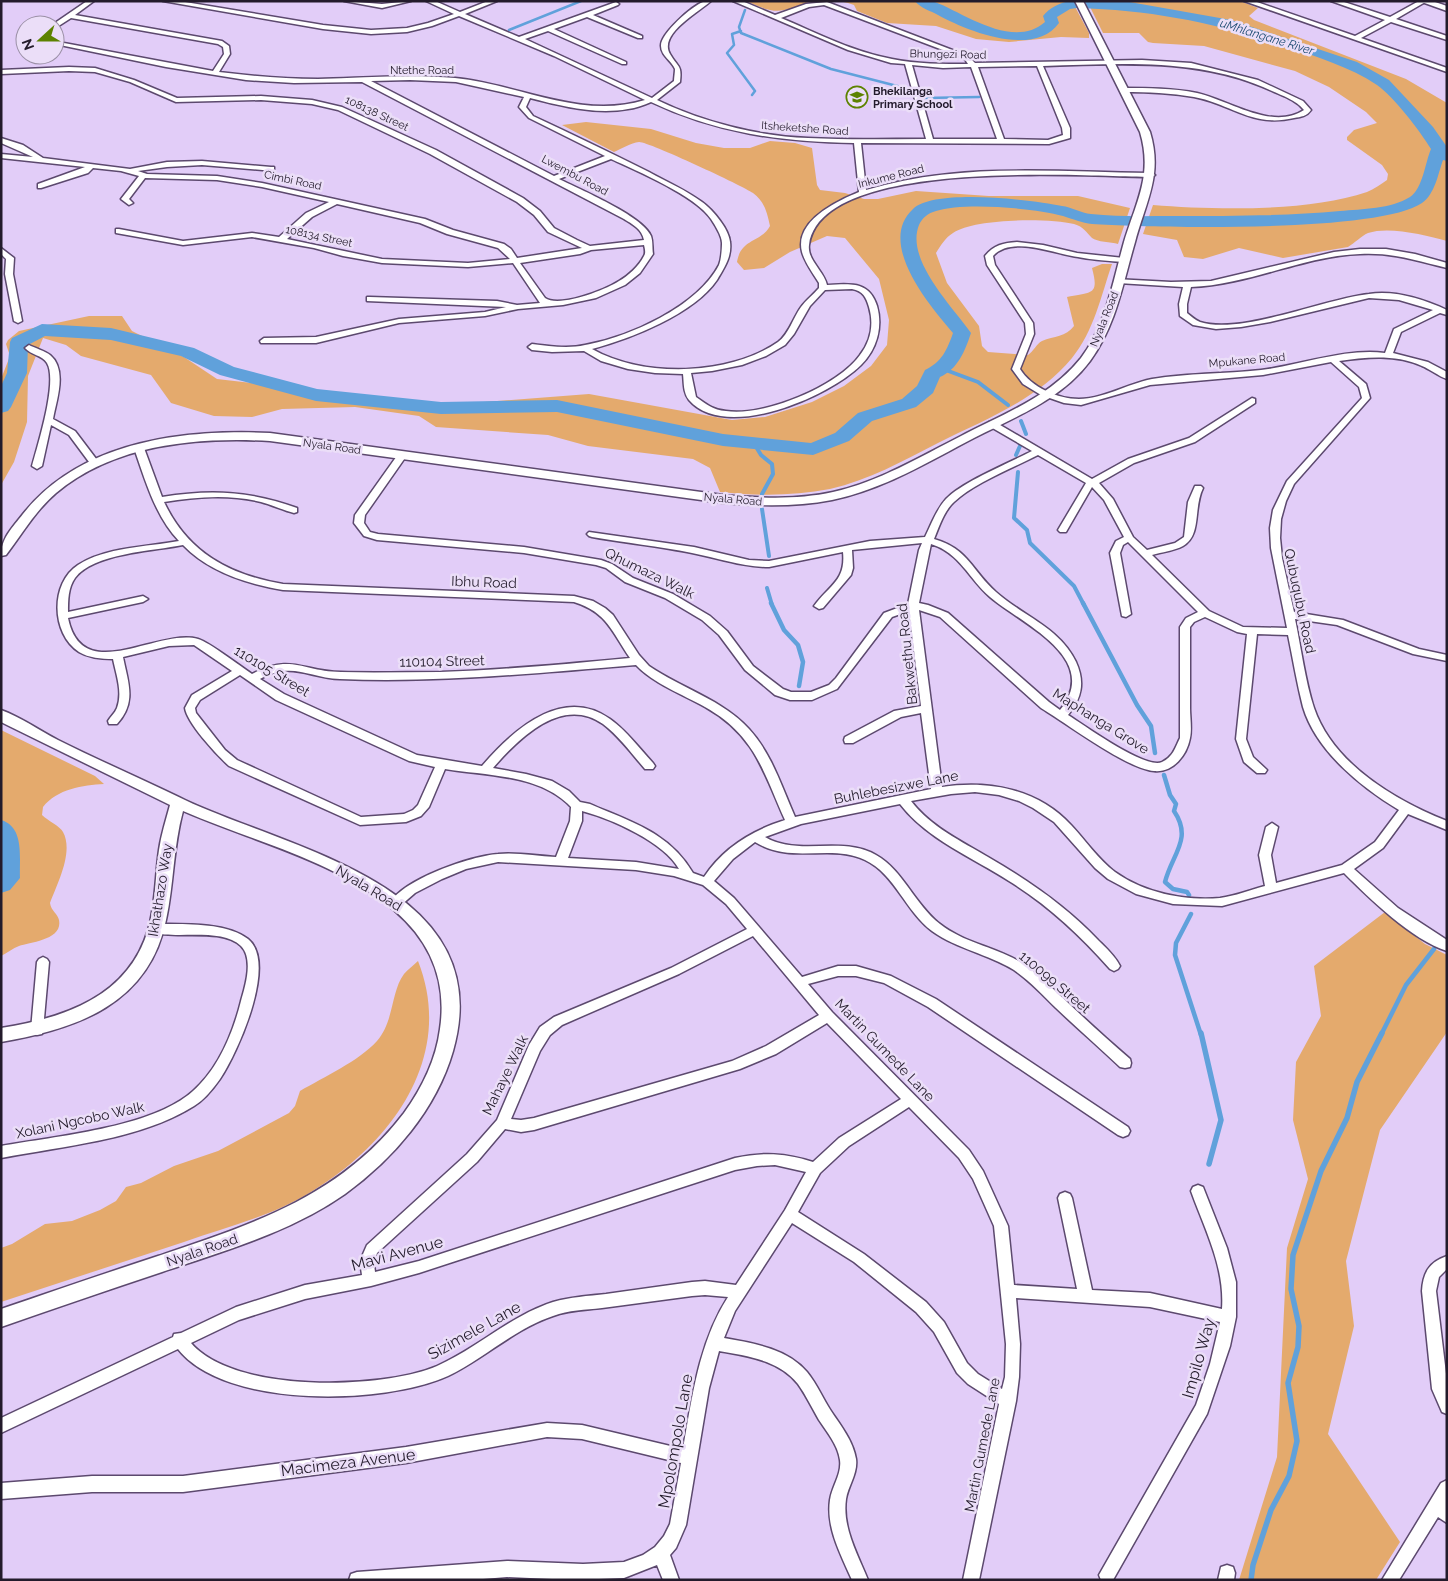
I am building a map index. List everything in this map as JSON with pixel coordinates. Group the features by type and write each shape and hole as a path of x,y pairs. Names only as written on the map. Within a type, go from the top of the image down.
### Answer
{"street":[{"path":"65,19 91,1"},
{"path":"166,1 322,27 371,32 415,29 463,14 494,1"},
{"path":"347,1 382,6 408,1"},
{"name":"Itsheketshe Road","path":"429,1 520,39 701,121 735,130 793,139 857,142 1048,142 1066,136 1066,128 1039,64"},
{"name":"Ntethe Road","path":"65,46 216,72 279,80 456,80 494,87 562,105 597,109 620,107 652,100 672,87 677,82 679,74 664,50 666,36 708,1"},
{"name":"Bhungezi Road","path":"736,1 850,49 882,59 908,64 974,66 1111,63 1175,64 1220,70 1274,88 1301,102 1308,110 1301,115 1262,119 1250,117 1213,100 1197,95 1168,91 1124,90"},
{"name":"Nyala Road","path":"1,552 51,490 95,464 139,448 182,439 230,435 270,437 722,499 788,501 833,495 873,484 1049,395 1077,370 1091,352 1101,332 1151,175 1152,157 1150,144 1079,1"},
{"path":"1248,1 1447,70"},
{"path":"1334,1 1447,38"},
{"path":"1357,38 1423,1 1447,9"},
{"path":"774,18 808,5 825,3 958,53 972,62 974,66 1001,141"},
{"path":"520,39 616,4"},
{"path":"588,15 640,37"},
{"path":"70,16 220,42 226,46 227,54 216,72"},
{"path":"548,29 624,63"},
{"path":"908,64 930,141"},
{"name":"108138 Street","path":"1,72 69,69 95,70 114,75 173,101 261,98 312,102 348,110 520,200 537,213 552,230 589,248"},
{"name":"Lwembu Road","path":"365,80 627,217 641,227 649,242"},
{"path":"528,96 522,103 522,107 531,117 679,190 706,208 721,228 726,252 714,280 686,306 658,321 585,348 532,347"},
{"path":"1,140 20,147 43,160"},
{"path":"857,142 863,193"},
{"name":"Cimbi Road","path":"1,156 129,171 143,175 221,179 271,186 422,221 450,232 497,244 508,251 542,300 548,304"},
{"path":"555,178 611,156"},
{"path":"129,171 175,163 236,164 271,169"},
{"path":"41,186 83,172 90,167"},
{"path":"129,203 125,199 143,175"},
{"name":"Inkume Road","path":"823,288 823,284 805,246 809,228 820,215 829,209 863,193 908,181 957,175 1151,175"},
{"path":"282,240 309,214 337,201"},
{"name":"108134 Street","path":"119,231 183,243 248,235 282,240 382,261 474,265 580,252 589,248"},
{"path":"264,342 316,340 399,321 486,314 518,307 580,300 622,283 643,265 648,254 649,242 589,248"},
{"name":"Mpukane Road","path":"1124,260 1078,255 1022,244 1000,246 990,253 991,265 1029,323 1030,334 1017,362 1018,374 1025,381 1049,395 1068,401 1081,402 1150,382 1198,376 1263,372 1366,353 1388,355 1416,361 1447,376"},
{"path":"1,250 10,258 9,274 18,321"},
{"path":"1118,281 1188,285 1223,281 1318,256 1348,251 1392,252 1447,266"},
{"path":"1188,285 1183,314 1190,322 1211,328 1260,322 1339,301 1370,296 1404,298 1444,312"},
{"path":"585,348 598,356 629,367 651,371 687,372 756,357 781,343 793,329 806,306 823,288 847,287 861,289 871,298 876,316 875,335 871,345 859,362 838,380 794,401 765,411 742,415 719,412 699,404 690,394 687,372"},
{"path":"370,299 497,303 518,307"},
{"path":"1388,355 1397,331 1444,312"},
{"path":"29,348 47,357 53,369 55,387 36,466"},
{"name":"Qubuqubu Road","path":"1332,358 1363,386 1366,398 1296,476 1280,498 1274,544 1309,709 1331,748 1357,776 1382,796 1406,809 1447,826"},
{"path":"1063,530 1084,488 1131,461 1192,440 1252,401"},
{"path":"48,420 69,430 95,464"},
{"path":"992,424 1093,482 1108,499 1128,538 1205,613 1222,623 1252,632 1293,632"},
{"name":"Ibhu Road","path":"139,448 170,523 186,542 220,566 244,578 268,585 574,599 587,602 608,615 637,661 657,678 717,710 746,732 764,761 792,823"},
{"name":"Bakwethu Road","path":"937,793 913,606 921,561 943,508 950,500 969,487 1039,451"},
{"name":"Qhumaza Walk","path":"402,455 360,515 359,523 367,534 377,537 524,550 603,564 629,580 669,596 706,618 722,633 749,668 779,692 790,696 812,696 833,687 888,615 913,606"},
{"path":"1144,554 1178,545 1188,538 1190,505 1198,488"},
{"path":"160,500 202,493 217,493 261,499 294,510"},
{"path":"592,534 710,554 740,564 769,564 876,542 929,540 942,544 963,557 994,595 1044,630 1063,646 1072,664 1078,686 1074,698 1061,716"},
{"path":"1126,614 1115,553 1119,543 1128,538"},
{"name":"110105 Street","path":"186,542 103,557 80,567 65,587 63,616 68,634 81,649 96,655 117,655 182,640 202,646 280,697 399,752 425,763 485,770 550,785 568,795 577,806"},
{"path":"819,606 847,576 849,565 847,548"},
{"path":"63,616 143,599"},
{"name":"Maphanga Grove","path":"913,606 936,610 953,622 1045,705 1145,766 1156,768 1166,765 1177,757 1185,738 1185,627 1190,620 1205,613"},
{"path":"1289,615 1339,622 1417,652 1447,658"},
{"path":"1252,632 1242,738 1248,759 1261,770"},
{"path":"113,721 121,714 125,703 117,655"},
{"name":"110104 Street","path":"251,678 268,670 290,666 338,676 440,675 495,673 637,661"},
{"path":"239,671 196,698 190,708 191,714 217,748 240,767 310,800 366,822 406,818 417,813 423,807 441,766"},
{"path":"849,740 898,714 926,709"},
{"path":"485,770 508,745 543,718 570,712 592,714 600,717 649,766"},
{"name":"Nyala Road","path":"1,715 48,741 178,802 328,864 366,884 396,903 423,927 441,958 450,985 450,1013 446,1046 430,1087 410,1120 383,1153 331,1194 274,1224 1,1318"},
{"name":"Buhlebesizwe Lane","path":"707,882 714,870 756,837 792,823 903,799 977,788 1006,792 1049,811 1063,822 1109,874 1152,896 1204,903 1222,902 1346,868 1379,845 1406,809"},
{"path":"903,799 922,820 940,833 1000,869 1053,905 1094,942 1114,966"},
{"name":"Ikhathazo Way","path":"1,1035 37,1030 69,1021 88,1011 120,989 139,969 150,948 156,928 169,836 178,802"},
{"path":"560,862 576,821 577,806 586,807 658,840 676,855 688,876"},
{"path":"1271,889 1265,854 1272,827"},
{"name":"110099 Street","path":"756,837 762,842 784,850 846,850 861,852 873,858 883,866 909,900 934,927 1019,968 1125,1063"},
{"name":"Martin Gumede Lane","path":"396,903 411,890 438,876 481,860 498,858 636,866 688,876 707,882 730,901 753,931 828,1016 964,1154 978,1175 1001,1226 1012,1344 1012,1377 1008,1401 971,1580"},
{"path":"1346,868 1364,886 1401,916 1447,946"},
{"name":"Xolani Ngcobo Walk","path":"1,1152 137,1124 162,1116 189,1103 216,1075 226,1058 250,994 254,957 246,943 236,938 191,929 156,928"},
{"name":"Mahaye Walk","path":"371,1280 366,1269 367,1259 372,1249 472,1158 502,1123 534,1049 546,1031 558,1021 676,971 753,931"},
{"path":"37,1030 43,962"},
{"path":"800,982 815,976 838,971 856,971 887,979 932,1003 1123,1131"},
{"path":"502,1123 521,1126 534,1124 735,1065 771,1050 828,1016"},
{"name":"Mpolompolo Lane","path":"357,1580 507,1569 583,1572 624,1570 648,1561 661,1553 670,1542 678,1525 701,1388 714,1343 738,1292 790,1214 815,1169 851,1138 910,1100"},
{"name":"Mavi Avenue","path":"1,1426 179,1339 236,1314 282,1298 371,1280 419,1267 735,1164 776,1158 791,1160 815,1169"},
{"name":"Impilo Way","path":"1107,1575 1202,1409 1229,1317 1229,1282 1198,1191"},
{"path":"1065,1198 1086,1296"},
{"path":"790,1214 859,1258 922,1308 939,1327 962,1368 973,1379 1008,1401"},
{"path":"1447,1262 1433,1271 1429,1291 1440,1389 1447,1407"},
{"name":"Sizimele Lane","path":"179,1339 194,1357 205,1364 246,1380 283,1387 344,1390 386,1386 441,1371 507,1330 551,1309 698,1288 738,1292"},
{"path":"1008,1291 1150,1300 1229,1317"},
{"path":"714,1343 739,1347 774,1358 791,1366 808,1387 839,1438 848,1459 837,1514 839,1527 860,1580"},
{"name":"Macimeza Avenue","path":"1,1491 92,1484 183,1484 406,1455 547,1430 582,1432 690,1458"},
{"path":"1390,1580 1442,1510 1447,1488"},
{"path":"661,1553 671,1580"}],"shaded area":[{"path":"746,1 811,1 779,11 765,9"},
{"path":"839,1 1072,1 1089,33 1089,38 1061,37 1009,42 976,39 936,26 887,23 857,11 854,5"},
{"path":"1087,1 1240,1 1258,8 1249,16 1254,20 1406,79 1447,103 1447,241 1407,232 1386,230 1365,234 1348,247 1283,258 1239,248 1203,259 1184,257 1177,240 1143,234 1153,205 1204,208 1261,208 1343,199 1370,191 1387,180 1388,174 1382,165 1347,140 1347,137 1354,130 1377,123 1366,112 1329,87 1295,71 1204,46 1148,42 1139,33 1103,33"},
{"path":"586,122 651,129 696,143 724,148 750,148 770,141 795,143 812,148 817,185 820,190 845,193 864,199 878,199 916,191 989,196 1078,196 1130,208 1118,244 1094,239 1083,228 1074,224 1031,220 978,224 963,228 948,237 936,253 947,283 979,326 982,346 988,352 1028,355 1042,341 1060,336 1071,330 1074,326 1067,297 1092,291 1095,283 1092,268 1102,264 1112,264 1086,336 1080,348 1058,373 1027,397 992,417 886,469 858,481 830,489 775,495 720,492 710,468 693,459 588,446 548,435 436,427 419,416 355,407 282,409 252,417 214,416 171,403 151,375 81,356 66,345 43,338 28,376 27,422 14,462 1,485 1,379 10,356 6,344 8,340 19,331 89,316 122,316 132,331 184,357 217,379 445,405 589,394 732,420 765,417 812,402 844,386 871,366 887,345 889,320 879,279 845,238 827,236 790,252 764,268 744,270 737,262 739,254 770,226 765,208 757,196 715,174 646,144 639,142 614,152 562,125"},
{"path":"1,730 95,776 104,784 88,785 63,792 55,796 43,807 42,815 63,832 66,840 66,858 50,903 59,920 59,927 56,932 45,939 17,947 1,956"},
{"path":"1385,912 1425,944 1447,955 1447,1032 1380,1130 1346,1261 1354,1326 1328,1434 1400,1542 1376,1580 1239,1580 1277,1457 1287,1248 1308,1179 1293,1120 1296,1062 1321,1016 1314,966"},
{"path":"418,961 428,997 429,1031 422,1064 409,1095 390,1123 367,1149 340,1172 311,1192 281,1208 233,1226 1,1302 1,1248 12,1244 45,1224 72,1221 100,1210 116,1201 126,1187 141,1183 174,1166 218,1151 289,1113 295,1106 300,1091 351,1062 377,1041 387,1025 400,981 406,972"}],"waterway":[{"path":"509,30 581,1"},
{"name":"uMhlangane River","path":"922,1 969,25 992,33 1006,35 1026,35 1042,31 1052,23 1050,16 1066,6 1077,4 1121,5 1165,11 1231,24 1352,65 1384,83 1427,130 1439,149"},
{"path":"740,31 739,27 745,10"},
{"path":"740,31 831,69 901,87"},
{"path":"740,31 732,34 734,45 727,53 755,91 752,95"},
{"path":"924,98 979,97"},
{"path":"1,407 17,373 19,342 42,330 111,334 187,352 227,371 316,395 441,408 557,406 723,440 813,449 842,437 865,417 909,403 926,389 932,374 943,369 955,353 962,333 930,292 912,258 908,241 910,225 919,212 930,207 966,202 1012,204 1068,212 1089,219 1120,220 1262,220 1360,214 1396,208 1416,200 1427,183 1439,149"},
{"name":"uMhlangane River","path":"1439,149 1447,156"},
{"path":"943,369 978,382 1008,405"},
{"path":"1021,421 1026,434"},
{"path":"755,445 761,455 772,464 773,474 762,494"},
{"path":"1016,455 1020,446"},
{"path":"1018,472 1014,518 1027,530 1030,543 1074,586 1084,605"},
{"path":"762,509 769,556"},
{"path":"767,588 772,605"},
{"path":"771,603 784,630 798,645 803,662 799,686"},
{"path":"1083,603 1137,705 1151,726 1155,753"},
{"path":"1164,775 1170,795 1176,804 1174,811 1182,830 1179,846 1165,882 1173,889 1187,892 1189,895"},
{"path":"1,829 5,834 7,878 1,883"},
{"path":"1191,914 1176,943 1175,955 1201,1035"},
{"path":"1382,1033 1406,985 1434,949"},
{"path":"1201,1033 1221,1120 1209,1164"},
{"path":"1251,1580 1253,1565 1271,1510 1289,1476 1297,1441 1288,1383 1298,1347 1299,1326 1291,1289 1293,1255 1321,1171 1347,1118 1357,1082 1382,1033"}],"place":[{"name":"Bhekilanga Primary School","path":"857,97"}]}
